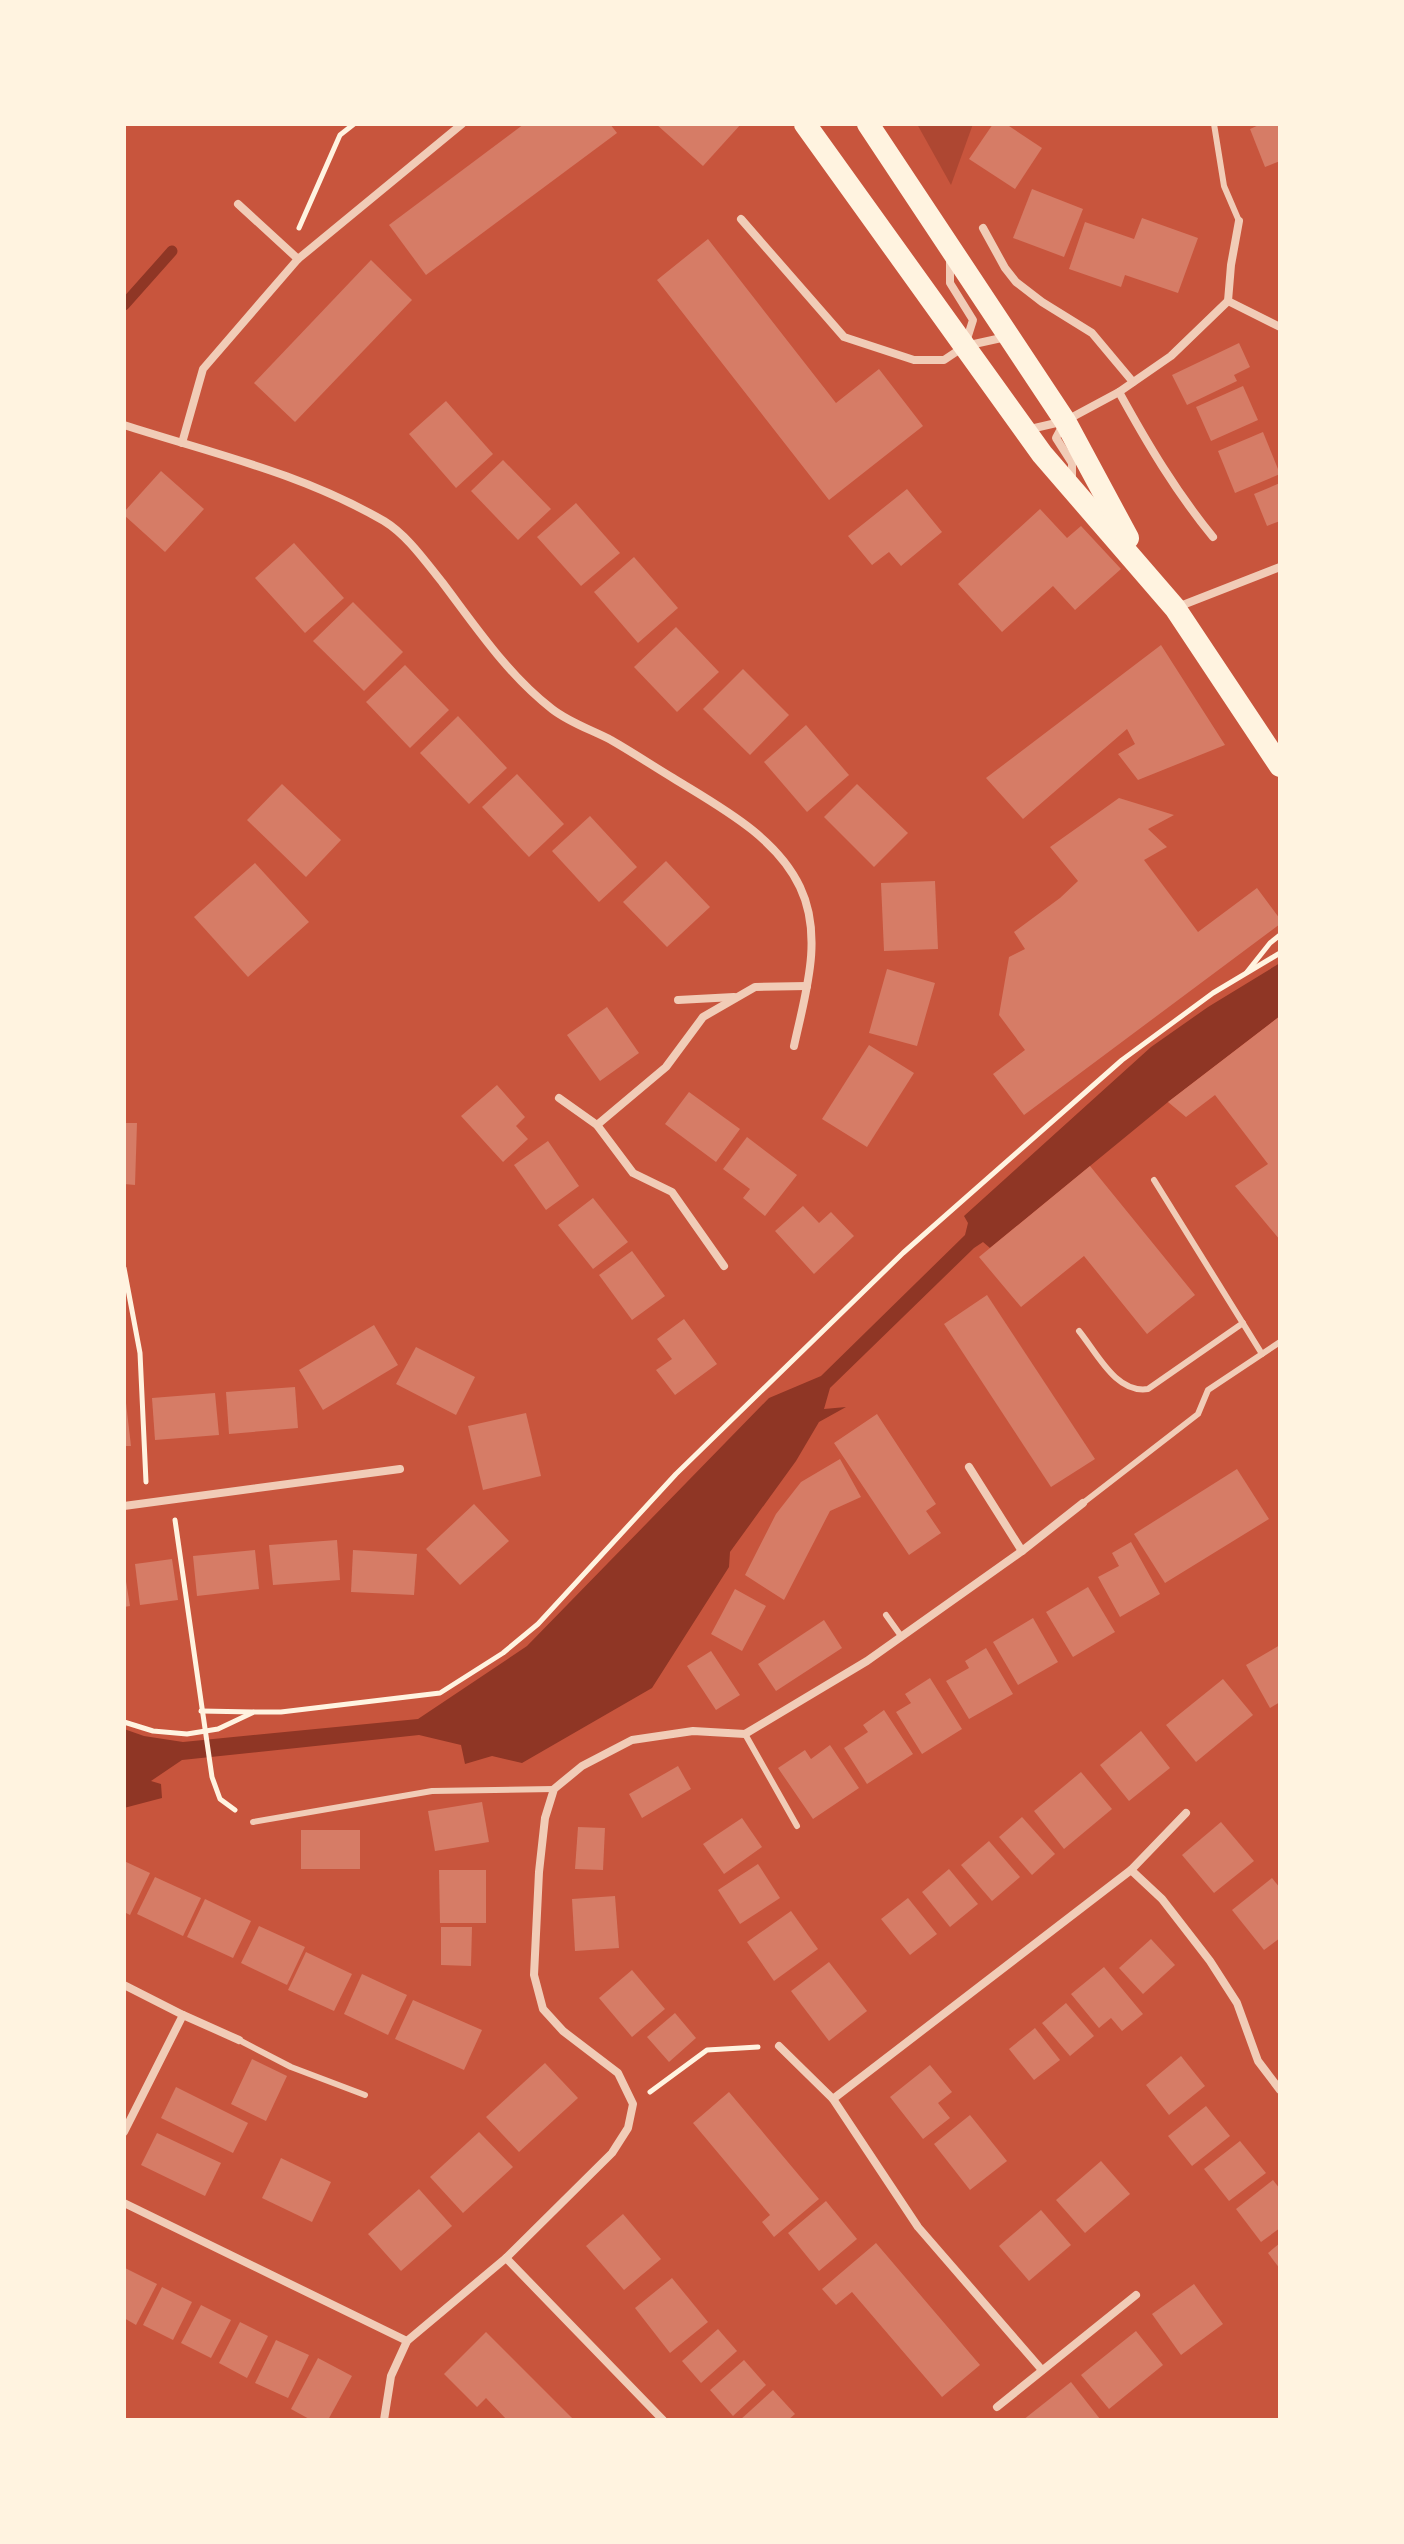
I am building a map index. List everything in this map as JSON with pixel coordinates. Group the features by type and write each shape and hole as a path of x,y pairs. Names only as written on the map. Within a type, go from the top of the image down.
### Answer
{"highway":[{"path":"805,124 1025,430 1175,608 1280,766"},
{"path":"868,124 1065,421 1145,571"}],"street":[{"path":"182,443 203,369 298,259 462,124"},
{"path":"238,204 298,259"},
{"path":"741,219 844,337 914,360 944,360 965,346 1010,337"},
{"path":"1025,430 1065,421 1119,392 1171,356 1228,301 1239,221"},
{"path":"983,228 1016,282 1092,333 1133,382"},
{"path":"950,248 950,283 973,320 965,346"},
{"path":"1228,301 1280,327"},
{"path":"1119,392 1187,506 1213,537"},
{"path":"1065,421 1056,438 1072,463 1072,488"},
{"path":"124,425 238,458 293,478 386,523 416,550 521,684 556,712 612,741 736,816 776,852 800,886 810,917 813,943 794,1046"},
{"path":"1175,608 1280,567"},
{"path":"597,1125 666,1067 703,1017 755,987 807,986"},
{"path":"678,1000 739,996"},
{"path":"559,1098 597,1125 633,1173 672,1192 724,1266"},
{"path":"969,1467 1022,1551"},
{"path":"124,1506 400,1469"},
{"path":"384,2420 391,2376 407,2341 506,2258 612,2153 628,2128 633,2104 618,2073 563,2031 543,2009 534,1975 545,1818 554,1789 582,1766 632,1740 693,1731 745,1734 797,1705 901,1636 1022,1551 1083,1503"},
{"path":"833,2099 1131,1870 1186,1813"},
{"path":"1131,1870 1162,1899 1210,1961 1237,2003 1258,2061 1280,2090"},
{"path":"124,1985 239,2040"},
{"path":"124,2132 183,2015"},
{"path":"779,2046 833,2099 918,2227 1042,2370"},
{"path":"124,2203 407,2341"},
{"path":"506,2258 663,2420"},
{"path":"997,2407 1136,2295"}],"lane":[{"path":"1214,124 1224,186 1239,221"},
{"path":"1154,1180 1262,1354"},
{"path":"1079,1331 1118,1380 1138,1390 1148,1389 1243,1323"},
{"path":"1083,1503 1198,1414 1208,1390 1280,1342"},
{"path":"886,1615 901,1636"},
{"path":"745,1734 797,1826"},
{"path":"253,1822 432,1791 554,1789"},
{"path":"239,2040 291,2067 365,2095"}],"path":[{"path":"288,251 340,135 354,124"},
{"path":"1244,976 1280,935"},
{"path":"201,1711 281,1712 440,1693 503,1653 538,1624 676,1474 903,1253 1122,1060 1213,993 1280,953"},
{"path":"124,1268 140,1353 147,1503"},
{"path":"172,1499 212,1777 220,1799 253,1822"},
{"path":"124,1722 153,1731 187,1734 218,1729 254,1712"},
{"path":"633,2104 707,2050 779,2046"}],"shaded area":[{"path":"917,124 973,124 951,185"},
{"path":"1280,963 1280,1016 1168,1102 990,1248 983,1242 974,1248 830,1388 824,1409 846,1407 819,1422 796,1461 730,1552 729,1567 652,1688 522,1763 492,1756 465,1764 461,1745 419,1735 182,1760 151,1781 161,1784 162,1798 124,1808 124,1729 144,1736 183,1742 418,1719 527,1646 769,1398 821,1376 965,1235 968,1223 964,1216 1151,1047 1208,1007"}],"building":[{"path":"524,124 610,124 617,133 426,275 389,225"},
{"path":"656,124 741,124 703,166"},
{"path":"993,124 1006,124 1042,148 1015,189 969,159"},
{"path":"1261,124 1280,124 1280,161 1265,167 1250,129"},
{"path":"1032,189 1083,209 1064,257 1013,238"},
{"path":"1142,218 1198,238 1178,293 1125,275 1121,287 1069,269 1085,222 1134,239"},
{"path":"708,239 836,403 879,369 923,426 829,500 657,280"},
{"path":"371,260 412,300 295,422 254,383"},
{"path":"1239,343 1250,367 1234,375 1237,381 1187,405 1172,375"},
{"path":"1243,386 1258,420 1211,441 1196,407"},
{"path":"446,401 493,454 456,488 409,434"},
{"path":"1263,432 1280,474 1235,493 1218,451"},
{"path":"503,460 551,509 518,540 471,491"},
{"path":"161,471 204,509 165,552 124,515"},
{"path":"1280,483 1280,521 1267,526 1254,494"},
{"path":"907,489 942,532 901,566 889,552 872,565 848,536"},
{"path":"576,503 620,553 581,586 537,537"},
{"path":"1040,509 1067,538 1081,526 1121,569 1075,610 1053,586 1002,632 958,584"},
{"path":"294,543 344,598 305,633 255,578"},
{"path":"634,557 678,608 638,643 594,592"},
{"path":"353,602 403,652 364,691 313,641"},
{"path":"676,627 719,672 677,712 634,667"},
{"path":"1161,645 1225,745 1138,780 1118,754 1135,744 1127,729 1023,819 986,778"},
{"path":"405,665 449,710 410,748 366,702"},
{"path":"743,669 789,715 750,755 703,709"},
{"path":"458,716 507,768 469,804 420,753"},
{"path":"806,725 849,775 807,812 764,762"},
{"path":"517,774 564,824 529,857 482,807"},
{"path":"282,784 341,840 306,877 247,820"},
{"path":"857,784 908,833 874,867 824,817"},
{"path":"1119,798 1174,815 1148,829 1167,847 1144,860 1198,932 1257,888 1280,919 1280,924 1024,1115 993,1074 1025,1050 999,1015 1009,957 1025,949 1014,932 1078,881 1050,847"},
{"path":"590,816 637,867 599,902 552,851"},
{"path":"666,861 710,907 667,947 623,902"},
{"path":"255,863 309,922 248,977 194,917"},
{"path":"935,881 938,949 884,951 881,883"},
{"path":"887,969 935,983 917,1046 869,1033"},
{"path":"607,1007 639,1053 600,1081 567,1035"},
{"path":"1280,1016 1280,1240 1235,1186 1268,1164 1215,1095 1186,1117 1168,1102"},
{"path":"869,1045 914,1073 867,1147 822,1119"},
{"path":"497,1085 525,1117 516,1126 528,1139 503,1162 461,1116"},
{"path":"689,1092 740,1129 716,1162 665,1124"},
{"path":"124,1123 137,1123 135,1185 124,1184"},
{"path":"747,1137 797,1175 765,1216 743,1198 750,1189 723,1169"},
{"path":"548,1141 579,1186 546,1210 514,1165"},
{"path":"1090,1166 1195,1295 1147,1334 1084,1256 1021,1307 979,1257"},
{"path":"593,1198 628,1242 593,1269 558,1225"},
{"path":"803,1206 819,1223 831,1212 854,1236 814,1274 775,1231"},
{"path":"632,1251 665,1296 632,1320 599,1275"},
{"path":"987,1295 1095,1459 1051,1487 944,1324"},
{"path":"684,1319 717,1364 675,1395 656,1370 672,1359 657,1339"},
{"path":"374,1325 398,1365 323,1410 299,1370"},
{"path":"416,1347 475,1377 456,1415 396,1384"},
{"path":"295,1387 298,1428 229,1434 226,1392"},
{"path":"215,1393 219,1435 155,1440 152,1398"},
{"path":"126,1403 131,1446 124,1446"},
{"path":"526,1413 541,1476 483,1490 468,1426"},
{"path":"877,1414 936,1504 926,1511 941,1533 909,1555 834,1443"},
{"path":"840,1459 861,1497 830,1511 784,1600 745,1575 776,1514 801,1482"},
{"path":"1237,1469 1269,1519 1165,1583 1134,1534"},
{"path":"474,1504 509,1541 460,1585 426,1549"},
{"path":"337,1540 340,1580 273,1585 269,1545"},
{"path":"1131,1542 1160,1594 1120,1617 1098,1577 1119,1566 1112,1553"},
{"path":"255,1550 259,1589 197,1596 193,1556"},
{"path":"353,1550 417,1554 414,1595 351,1592"},
{"path":"172,1559 178,1600 140,1605 135,1564"},
{"path":"124,1569 130,1606 124,1607"},
{"path":"1088,1587 1115,1632 1073,1657 1046,1612"},
{"path":"735,1589 766,1606 742,1651 711,1634"},
{"path":"1033,1618 1058,1662 1018,1685 993,1642"},
{"path":"824,1620 842,1648 776,1691 758,1664"},
{"path":"1280,1645 1280,1702 1270,1708 1246,1665"},
{"path":"986,1648 1013,1694 969,1719 946,1681 969,1668 965,1661"},
{"path":"711,1651 740,1695 716,1710 687,1666"},
{"path":"930,1678 962,1729 922,1754 896,1712 911,1703 905,1694"},
{"path":"1223,1679 1253,1715 1196,1762 1166,1725"},
{"path":"884,1710 913,1754 867,1784 844,1748 868,1732 863,1725"},
{"path":"1141,1731 1170,1768 1129,1801 1100,1765"},
{"path":"830,1745 859,1788 813,1819 778,1768 805,1750 811,1759"},
{"path":"678,1766 691,1789 642,1818 629,1794"},
{"path":"1081,1772 1112,1809 1064,1849 1034,1811"},
{"path":"482,1802 489,1842 435,1851 428,1811"},
{"path":"1022,1817 1055,1854 1032,1875 999,1837"},
{"path":"742,1818 762,1847 724,1874 703,1844"},
{"path":"1221,1822 1254,1861 1214,1893 1182,1855"},
{"path":"578,1827 605,1828 603,1870 575,1869"},
{"path":"301,1830 360,1830 360,1869 301,1869"},
{"path":"989,1841 1020,1877 992,1901 961,1865"},
{"path":"124,1861 150,1873 130,1915 124,1912"},
{"path":"758,1864 780,1898 740,1924 718,1890"},
{"path":"949,1869 978,1904 950,1927 922,1892"},
{"path":"439,1870 486,1870 486,1923 440,1923"},
{"path":"155,1877 201,1898 183,1936 137,1914"},
{"path":"1272,1878 1280,1888 1280,1938 1264,1950 1232,1910"},
{"path":"615,1896 619,1948 575,1951 572,1899"},
{"path":"908,1898 937,1934 910,1955 881,1919"},
{"path":"205,1899 251,1921 233,1958 187,1937"},
{"path":"791,1911 818,1949 774,1981 747,1942"},
{"path":"259,1926 305,1947 287,1985 241,1963"},
{"path":"441,1927 472,1927 471,1966 441,1965"},
{"path":"1151,1939 1175,1965 1143,1994 1119,1968"},
{"path":"306,1952 352,1974 334,2011 288,1990"},
{"path":"829,1962 867,2011 829,2041 791,1991"},
{"path":"1104,1967 1143,2014 1122,2031 1111,2018 1099,2028 1071,1994"},
{"path":"632,1970 665,2009 632,2037 599,1998"},
{"path":"362,1974 407,1995 388,2035 344,2014"},
{"path":"413,2000 482,2030 464,2070 395,2039"},
{"path":"1066,2003 1094,2036 1070,2056 1042,2023"},
{"path":"675,2013 696,2038 669,2062 647,2037"},
{"path":"1035,2028 1060,2060 1034,2080 1009,2049"},
{"path":"1181,2056 1205,2086 1169,2115 1146,2085"},
{"path":"252,2059 287,2076 266,2121 231,2104"},
{"path":"545,2063 578,2098 519,2152 486,2117"},
{"path":"930,2065 952,2092 938,2103 950,2118 923,2139 890,2097"},
{"path":"176,2087 248,2123 233,2153 161,2118"},
{"path":"729,2092 819,2199 774,2237 762,2222 770,2215 693,2123"},
{"path":"1206,2106 1230,2136 1192,2166 1168,2136"},
{"path":"970,2115 1007,2161 970,2190 934,2144"},
{"path":"479,2132 513,2167 463,2213 430,2177"},
{"path":"157,2133 221,2163 205,2196 141,2165"},
{"path":"1240,2141 1266,2173 1229,2201 1204,2169"},
{"path":"281,2158 331,2182 312,2222 262,2198"},
{"path":"1101,2161 1130,2194 1085,2233 1056,2200"},
{"path":"1273,2180 1280,2189 1280,2228 1261,2242 1236,2209"},
{"path":"419,2189 452,2226 401,2271 368,2234"},
{"path":"826,2201 857,2239 819,2271 788,2233"},
{"path":"1041,2210 1071,2245 1029,2281 999,2246"},
{"path":"623,2214 661,2259 624,2290 586,2246"},
{"path":"876,2243 980,2365 942,2397 852,2292 836,2305 822,2289"},
{"path":"1280,2243 1280,2269 1268,2253"},
{"path":"125,2268 157,2284 136,2325 124,2318"},
{"path":"672,2278 708,2322 670,2353 635,2308"},
{"path":"1194,2284 1223,2324 1181,2355 1152,2314"},
{"path":"162,2287 192,2302 173,2340 143,2325"},
{"path":"201,2305 231,2320 211,2358 181,2343"},
{"path":"240,2322 268,2336 247,2378 219,2363"},
{"path":"718,2329 737,2351 701,2383 682,2361"},
{"path":"1136,2331 1163,2365 1109,2409 1081,2375"},
{"path":"486,2332 574,2420 507,2420 486,2398 477,2407 444,2374"},
{"path":"276,2340 309,2355 288,2398 255,2383"},
{"path":"318,2358 352,2376 328,2420 311,2420 291,2409"},
{"path":"744,2360 766,2385 733,2416 710,2390"},
{"path":"1071,2382 1100,2419 1023,2420"},
{"path":"773,2390 795,2414 788,2420 740,2420"}],"waterway":[{"path":"124,305 172,251"}]}
